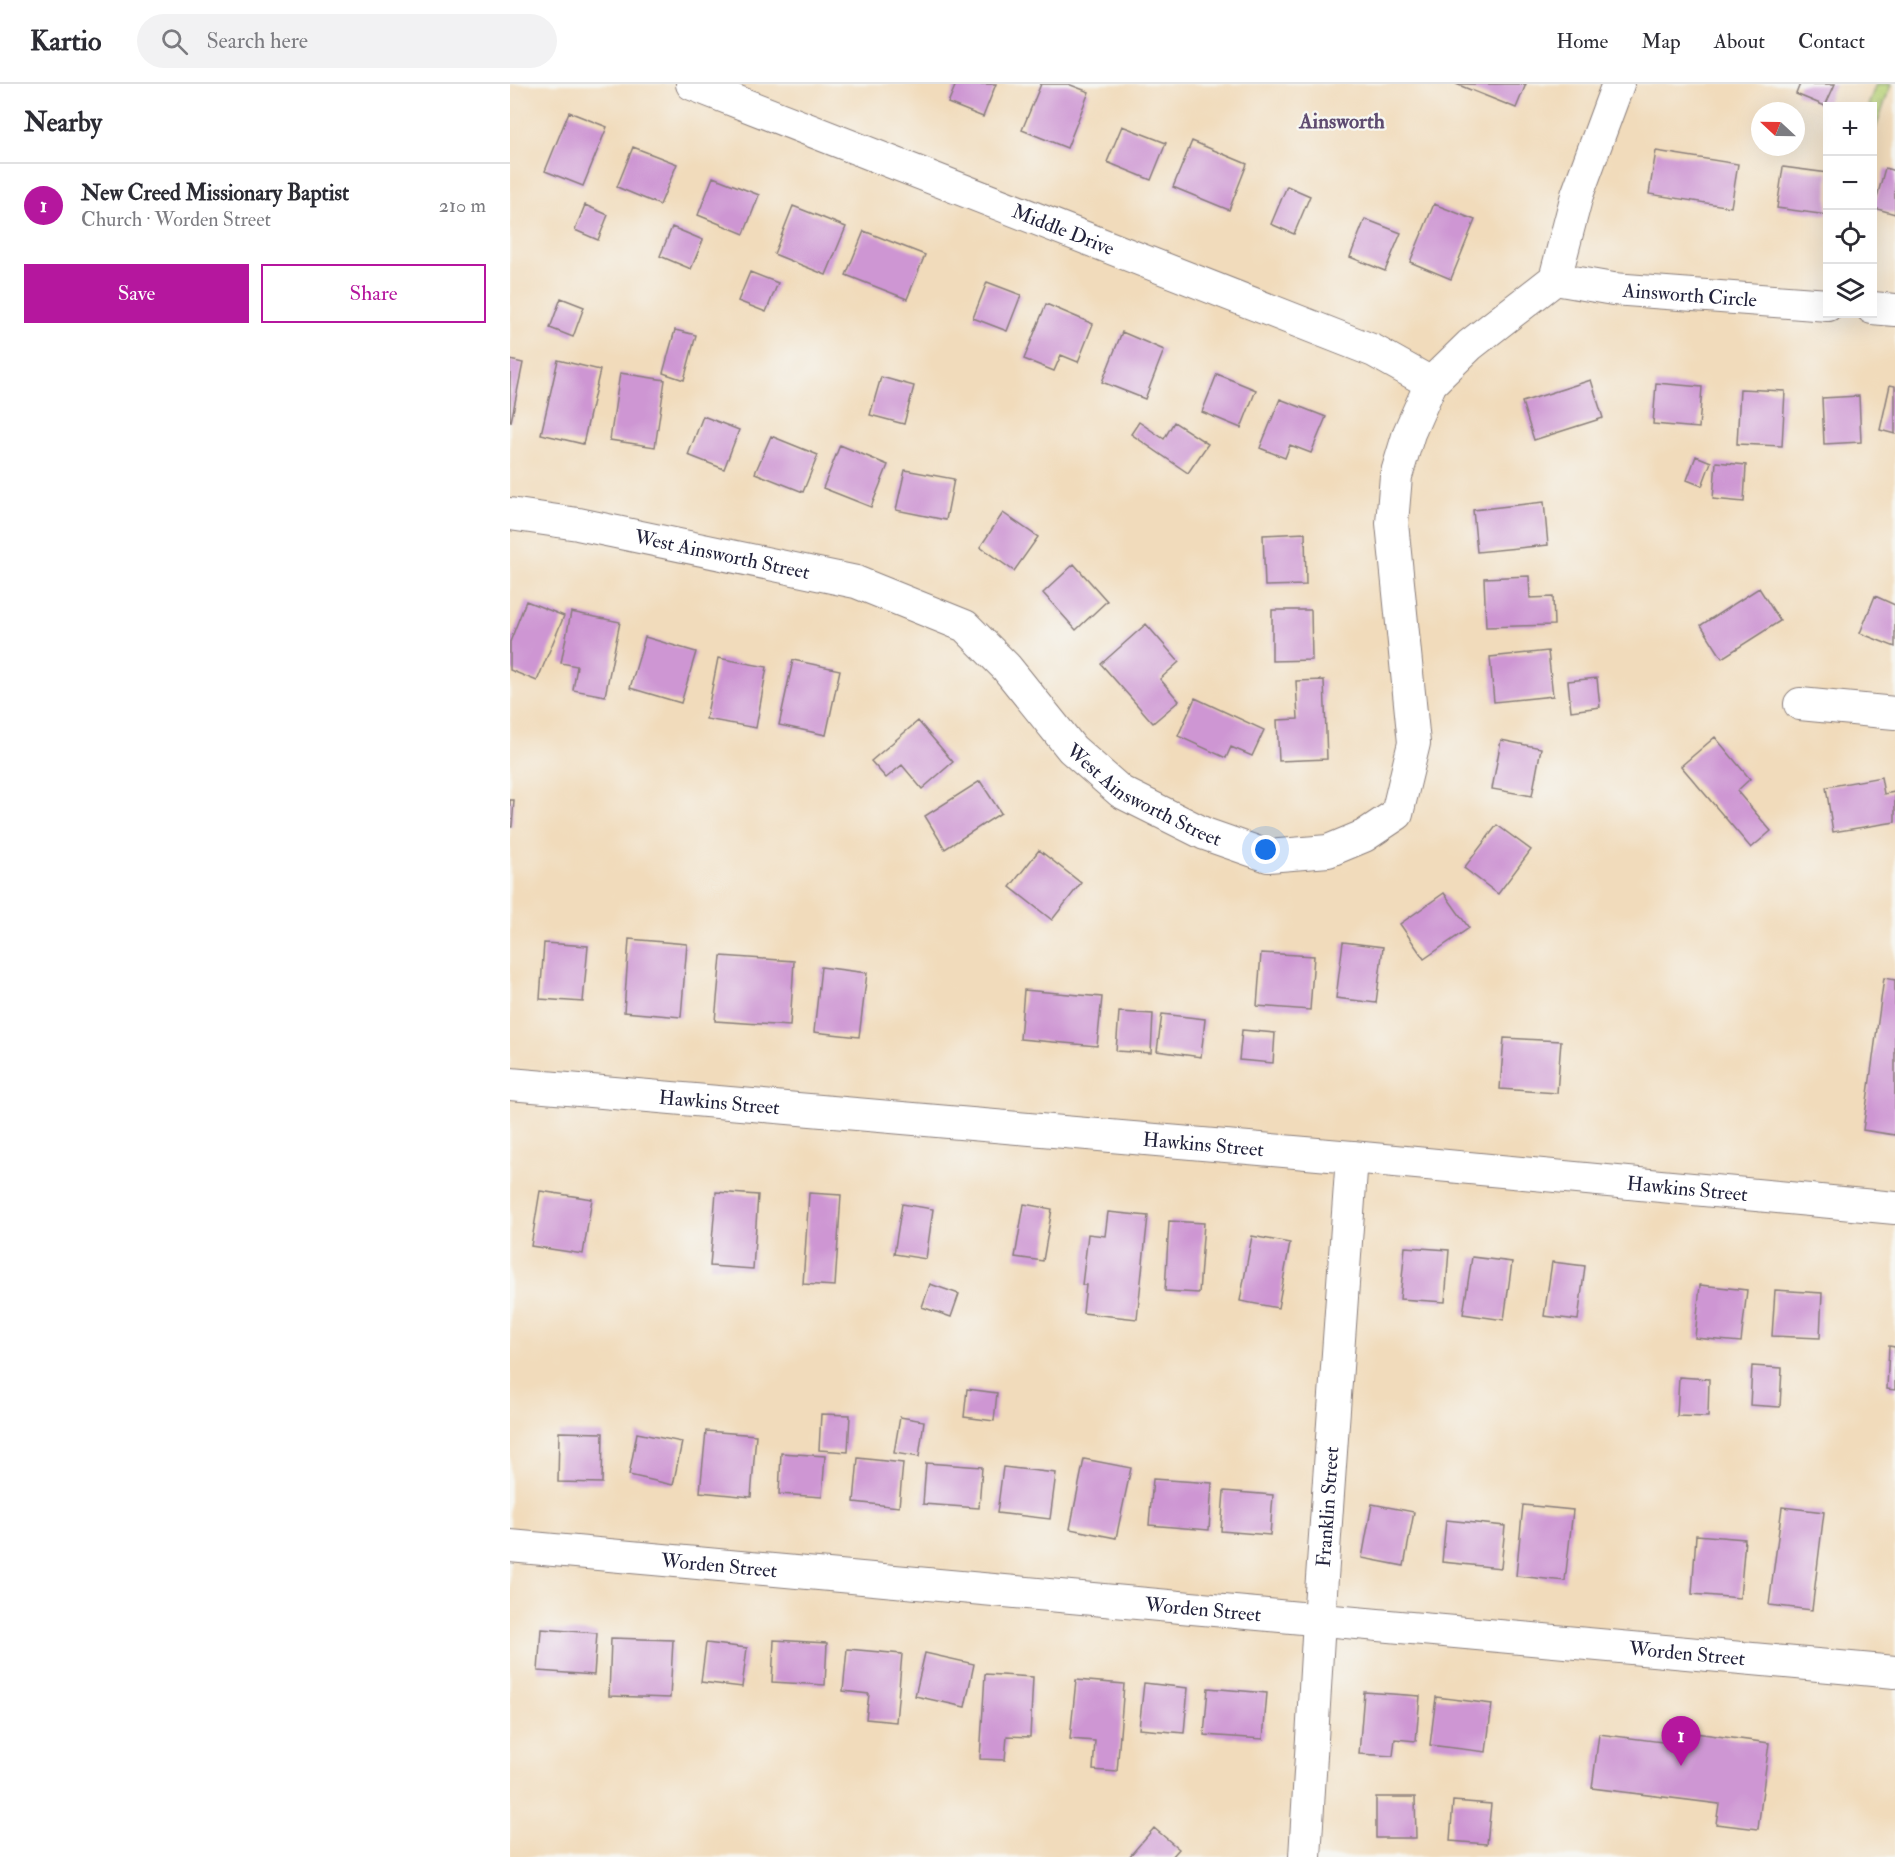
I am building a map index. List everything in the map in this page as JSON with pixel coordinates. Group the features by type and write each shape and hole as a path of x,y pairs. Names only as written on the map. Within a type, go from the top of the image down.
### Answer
{"street":[{"name":"Middle Drive","path":"692,84 1374,351 1431,382"},
{"path":"1431,382 1470,345 1556,279 1577,195 1618,84"},
{"name":"Ainsworth Circle","path":"1556,279 1613,289 1823,305"},
{"path":"1877,309 1895,310"},
{"name":"West Ainsworth Street","path":"510,514 578,524 856,582 965,626 1006,667 1072,749 1121,792 1205,834 1268,856 1328,850 1364,837 1397,814 1414,743 1392,523 1396,476 1409,433 1431,382"},
{"path":"1800,704 1895,713"},
{"name":"Hawkins Street","path":"510,1084 1352,1157 1895,1208"},
{"name":"Franklin Street","path":"1305,1857 1319,1620 1352,1157"},
{"name":"Worden Street","path":"510,1546 1895,1672"}],"green space":[{"path":"1876,84 1891,84 1877,124 1877,102 1869,102"}],"building":[{"path":"956,84 996,84 983,117 948,103"},
{"path":"1041,84 1068,84 1089,92 1067,148 1022,130"},
{"path":"1456,84 1526,84 1516,108"},
{"path":"1800,84 1835,84 1823,105 1796,94"},
{"path":"569,112 607,127 583,186 545,171"},
{"path":"1122,126 1166,143 1151,180 1107,162"},
{"path":"1192,141 1247,164 1229,210 1173,187"},
{"path":"633,147 677,164 660,205 617,187"},
{"path":"1656,151 1738,164 1731,207 1649,194"},
{"path":"1783,167 1823,172 1823,214 1777,208"},
{"path":"1885,168 1895,171 1895,214 1877,209 1877,197"},
{"path":"713,177 759,195 744,234 698,215"},
{"path":"1287,186 1310,196 1294,234 1271,224"},
{"path":"1434,204 1475,220 1451,279 1410,262"},
{"path":"585,205 608,215 598,240 575,230"},
{"path":"793,206 846,227 826,275 774,254"},
{"path":"1365,219 1401,233 1385,271 1350,257"},
{"path":"672,227 703,240 691,269 660,256"},
{"path":"864,231 925,255 907,299 846,275"},
{"path":"750,272 778,283 766,312 738,301"},
{"path":"987,282 1021,295 1007,331 973,318"},
{"path":"561,298 584,307 573,337 550,328"},
{"path":"1046,304 1093,324 1078,362 1061,355 1054,371 1024,359"},
{"path":"675,330 696,335 684,380 663,373"},
{"path":"1122,332 1164,350 1145,399 1102,382"},
{"path":"510,360 523,363 511,422 510,422"},
{"path":"558,360 600,370 583,444 541,434"},
{"path":"620,373 665,380 655,447 610,440"},
{"path":"1217,374 1256,390 1241,428 1202,412"},
{"path":"881,377 914,386 904,424 870,415"},
{"path":"1591,380 1603,418 1534,440 1522,402"},
{"path":"1656,383 1702,387 1699,428 1653,424"},
{"path":"1890,385 1895,386 1895,434 1880,430"},
{"path":"1740,389 1785,391 1782,446 1737,444"},
{"path":"1859,396 1861,442 1824,444 1822,398"},
{"path":"1280,399 1326,417 1311,453 1290,445 1285,458 1260,448"},
{"path":"703,416 739,430 724,469 688,455"},
{"path":"1139,422 1164,439 1174,422 1208,444 1188,473 1131,434"},
{"path":"771,436 818,455 803,492 755,473"},
{"path":"840,445 888,465 871,507 823,488"},
{"path":"1696,456 1711,462 1702,486 1687,480"},
{"path":"1716,462 1746,465 1744,502 1713,499"},
{"path":"905,470 954,479 946,520 896,510"},
{"path":"1544,502 1548,545 1477,552 1473,510"},
{"path":"1003,513 1038,537 1014,571 980,547"},
{"path":"1305,533 1306,585 1265,586 1263,535"},
{"path":"1074,564 1107,601 1076,630 1043,593"},
{"path":"1529,576 1530,598 1553,597 1554,625 1486,627 1484,578"},
{"path":"1759,588 1780,621 1722,658 1701,625"},
{"path":"1875,596 1895,605 1895,647 1860,633"},
{"path":"526,601 564,616 537,681 510,670 510,642"},
{"path":"1272,610 1311,610 1312,660 1272,661"},
{"path":"571,612 620,622 605,696 573,690 577,666 561,663"},
{"path":"1146,624 1179,662 1160,679 1179,701 1153,723 1101,664"},
{"path":"645,637 696,652 681,703 630,688"},
{"path":"1548,651 1553,696 1494,702 1490,657"},
{"path":"718,658 767,667 756,728 706,719"},
{"path":"793,660 840,670 826,735 779,725"},
{"path":"1597,678 1600,707 1571,711 1568,681"},
{"path":"1324,680 1327,759 1279,761 1277,720 1298,719 1296,681"},
{"path":"1195,698 1264,730 1252,756 1231,747 1226,758 1178,736"},
{"path":"918,721 953,762 922,789 902,765 886,778 871,761"},
{"path":"1715,737 1750,779 1737,791 1771,831 1751,848 1681,766"},
{"path":"1501,740 1541,748 1532,796 1492,789"},
{"path":"1881,777 1884,794 1895,792 1895,822 1833,832 1826,787"},
{"path":"980,781 1001,813 945,849 925,816"},
{"path":"510,800 514,800 512,827 510,827"},
{"path":"1497,825 1531,850 1498,894 1464,868"},
{"path":"1039,850 1081,883 1052,920 1010,887"},
{"path":"1444,893 1469,928 1424,959 1400,924"},
{"path":"629,939 687,944 681,1017 624,1012"},
{"path":"1343,942 1383,947 1376,1003 1336,998"},
{"path":"544,943 588,946 583,1002 540,999"},
{"path":"1261,953 1314,956 1310,1010 1257,1006"},
{"path":"721,956 794,961 790,1026 715,1021"},
{"path":"821,967 867,973 859,1037 814,1032"},
{"path":"1884,978 1895,980 1895,1135 1863,1130"},
{"path":"1024,990 1102,997 1097,1046 1020,1039"},
{"path":"1119,1012 1153,1014 1151,1053 1116,1051"},
{"path":"1162,1014 1205,1019 1201,1057 1157,1051"},
{"path":"1242,1030 1275,1033 1273,1063 1239,1060"},
{"path":"1504,1038 1561,1041 1557,1093 1500,1089"},
{"path":"540,1191 592,1199 583,1254 531,1246"},
{"path":"716,1192 758,1195 753,1269 710,1266"},
{"path":"809,1193 841,1195 835,1286 803,1284"},
{"path":"902,1204 933,1209 926,1259 894,1254"},
{"path":"1024,1204 1052,1209 1043,1261 1015,1257"},
{"path":"1108,1212 1148,1216 1137,1319 1083,1313 1086,1285 1082,1285 1088,1234 1105,1236"},
{"path":"1169,1221 1204,1223 1199,1293 1165,1291"},
{"path":"1252,1236 1290,1243 1278,1308 1240,1301"},
{"path":"1405,1247 1449,1250 1445,1302 1400,1299"},
{"path":"1472,1257 1512,1262 1504,1320 1463,1314"},
{"path":"1552,1262 1585,1266 1578,1320 1544,1316"},
{"path":"930,1284 959,1294 951,1317 922,1307"},
{"path":"1700,1285 1747,1290 1741,1342 1695,1338"},
{"path":"1775,1290 1822,1293 1820,1338 1772,1336"},
{"path":"1889,1346 1895,1347 1895,1390 1887,1389"},
{"path":"1752,1366 1782,1368 1780,1407 1750,1405"},
{"path":"1679,1377 1709,1379 1708,1417 1677,1416"},
{"path":"967,1389 997,1393 994,1421 964,1417"},
{"path":"821,1414 850,1415 848,1452 819,1450"},
{"path":"900,1417 924,1421 919,1457 894,1453"},
{"path":"706,1431 756,1435 751,1497 700,1492"},
{"path":"559,1432 603,1433 602,1483 558,1482"},
{"path":"637,1433 682,1442 673,1485 629,1475"},
{"path":"781,1453 825,1456 822,1497 779,1494"},
{"path":"858,1458 903,1463 899,1507 854,1502"},
{"path":"1084,1459 1131,1468 1116,1538 1070,1529"},
{"path":"926,1463 982,1467 979,1508 923,1504"},
{"path":"1003,1467 1056,1473 1050,1519 997,1513"},
{"path":"1153,1479 1212,1483 1209,1530 1149,1525"},
{"path":"1224,1491 1273,1495 1270,1535 1221,1531"},
{"path":"1372,1504 1414,1512 1404,1566 1362,1558"},
{"path":"1523,1505 1573,1510 1565,1581 1516,1576"},
{"path":"1782,1507 1824,1512 1812,1610 1769,1605"},
{"path":"1446,1520 1505,1526 1501,1568 1442,1562"},
{"path":"1696,1535 1745,1539 1740,1598 1692,1594"},
{"path":"541,1629 597,1633 594,1675 538,1671"},
{"path":"611,1638 673,1640 670,1698 609,1696"},
{"path":"774,1640 827,1643 825,1685 772,1682"},
{"path":"706,1643 747,1648 742,1687 701,1682"},
{"path":"847,1649 902,1654 896,1722 866,1719 869,1694 843,1691"},
{"path":"925,1653 974,1664 965,1707 915,1696"},
{"path":"985,1674 1033,1677 1030,1737 1007,1736 1005,1760 980,1759"},
{"path":"1076,1680 1124,1684 1117,1772 1093,1770 1095,1741 1070,1739"},
{"path":"1144,1683 1188,1688 1184,1733 1139,1729"},
{"path":"1208,1688 1267,1693 1263,1739 1204,1735"},
{"path":"1364,1692 1420,1696 1416,1741 1395,1739 1393,1756 1359,1754"},
{"path":"1436,1697 1492,1704 1486,1752 1430,1745"},
{"path":"1680,1731 1769,1743 1758,1829 1716,1824 1719,1804 1592,1788 1599,1734 1678,1744"},
{"path":"1376,1797 1415,1797 1416,1838 1376,1838"},
{"path":"1453,1801 1491,1804 1487,1844 1450,1841"},
{"path":"1154,1828 1179,1849 1172,1857 1129,1857"}],"place":[{"name":"New Creed Missionary Baptist","path":"1681,1766"}],"district":[{"name":"Ainsworth","path":"1342,121"}]}
